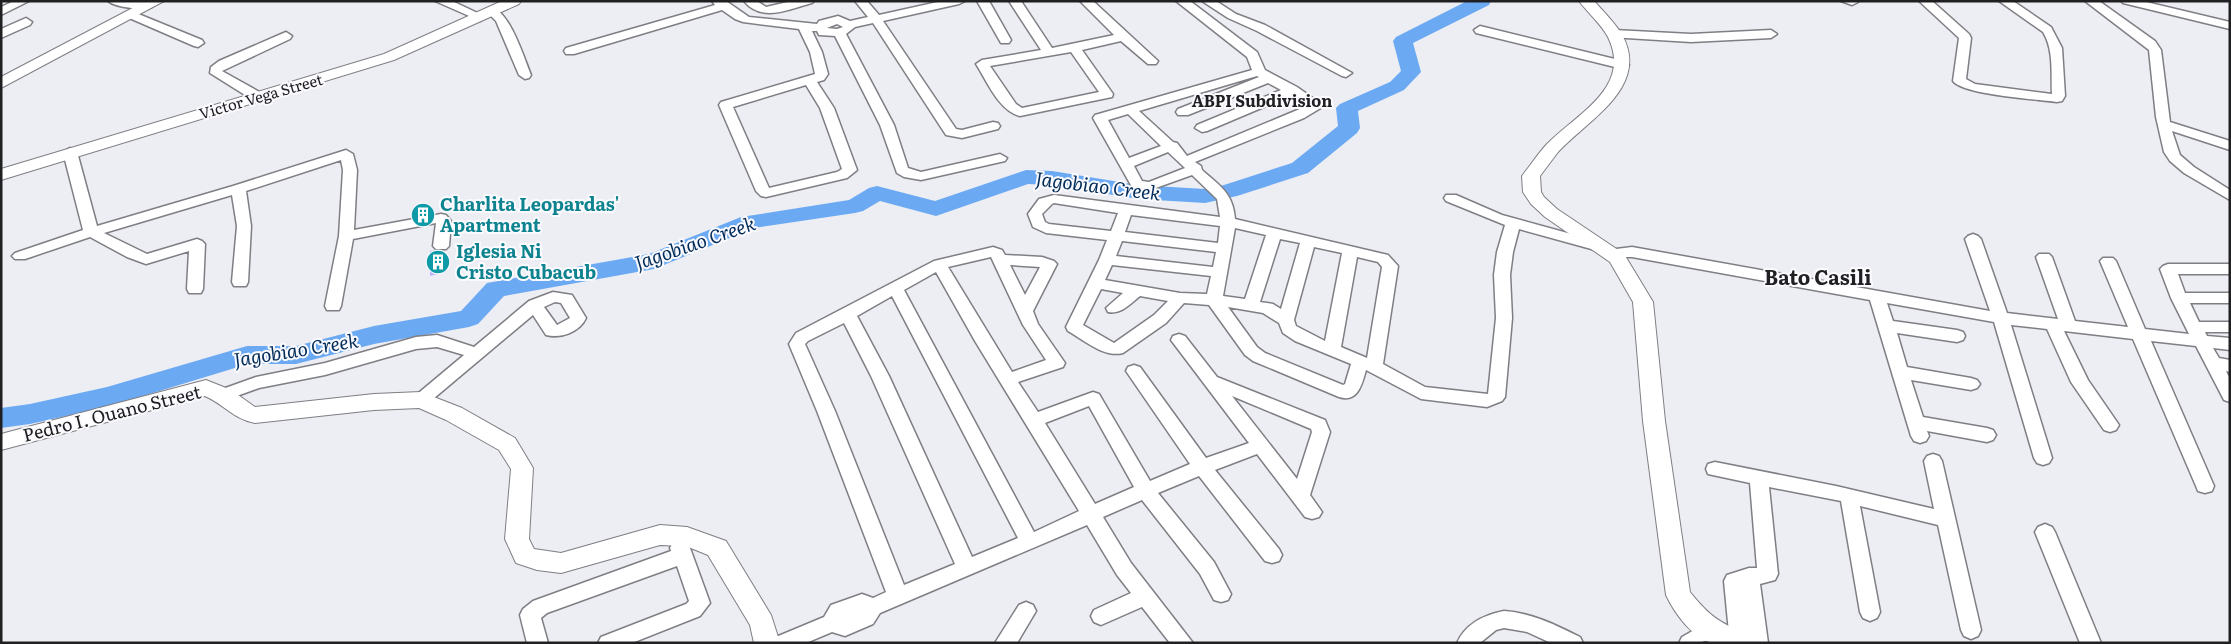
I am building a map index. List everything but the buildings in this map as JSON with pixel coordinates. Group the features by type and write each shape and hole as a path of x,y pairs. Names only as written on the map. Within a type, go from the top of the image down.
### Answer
{"street":[{"path":"1,12 23,1"},
{"path":"114,1 152,4"},
{"path":"441,1 501,19 526,75"},
{"name":"Victor Vega Street","path":"1,175 70,152 390,57 514,1"},
{"path":"750,1 766,11 808,1"},
{"path":"861,1 876,19 951,132 962,134 993,126"},
{"path":"900,1 909,11"},
{"path":"844,29 941,2 959,1"},
{"path":"983,1 1006,40"},
{"path":"1014,1 1048,51"},
{"path":"1086,1 1102,18 1152,61"},
{"path":"1182,1 1253,55 1263,75 1317,106 1300,115 1224,145 1154,185 1136,184 1100,118 1166,98 1263,75"},
{"path":"1208,1 1232,16 1261,28 1346,73"},
{"path":"1586,1 1614,34 1620,49 1623,65 1618,82 1606,99 1552,149 1531,176 1532,192 1537,200 1551,213 1594,245 1617,258 1643,302 1654,421 1678,595 1695,617 1700,636 1741,643 1734,581 1749,576 1768,574 1759,479"},
{"path":"1925,1 1963,34 1965,38 1959,81 1972,87 2052,98 2059,96 2053,39 2046,30 2007,1"},
{"path":"2091,1 2145,38 2155,50 2165,125 2172,153 2183,165 2230,196"},
{"path":"2127,1 2230,26"},
{"path":"570,51 722,3 748,20 821,28 830,21 838,20 844,29 887,125 902,170 909,174 921,176 1000,158"},
{"path":"1,83 152,4"},
{"path":"131,15 198,43"},
{"path":"1,34 26,22"},
{"path":"804,27 816,52 822,74 820,77 726,105 766,193 842,175 850,170 827,108 817,89 810,81"},
{"path":"1480,30 1623,65"},
{"path":"1614,34 1691,38 1772,34"},
{"path":"258,97 216,73 215,70 222,64 286,36"},
{"path":"1074,48 1107,94 1020,112 1011,107 982,64 1074,48 1125,36"},
{"path":"1183,112 1247,86 1263,75"},
{"path":"1247,86 1300,115"},
{"path":"1202,128 1292,90"},
{"path":"1166,98 1224,145"},
{"path":"1130,109 1172,146 1220,194 1227,206 1228,222 1214,300 1252,351 1259,357 1346,393 1352,388 1367,364 1390,266 1383,258 1228,222 1054,199 1046,200 1035,214 1038,224 1046,228 1223,248"},
{"path":"2165,125 2230,146"},
{"path":"1124,164 1172,146"},
{"path":"70,152 91,232 132,254 146,259 197,244 195,289"},
{"path":"20,256 91,232 238,189 346,154 350,170 346,236 333,306"},
{"path":"238,189 244,226 240,282"},
{"path":"1451,198 1497,218 1594,245"},
{"path":"1126,210 1107,260 1074,327 1110,348 1120,348 1160,319 1180,298"},
{"path":"346,236 441,218 444,221 441,246"},
{"path":"1096,283 1180,298 1214,300 1267,308 1286,320 1290,329 1301,337 1367,364 1421,393 1487,401 1496,397 1504,318 1502,275 1505,252 1513,223"},
{"path":"1251,305 1274,233"},
{"path":"1973,239 2001,318 2043,458"},
{"path":"1286,320 1308,241"},
{"path":"1332,349 1350,251"},
{"path":"898,596 826,411 797,344 802,337 939,264 993,252 997,253 1031,325 1057,363 1008,379"},
{"path":"1617,258 1621,252 1632,252 2001,318 2139,334 2197,334 2230,327"},
{"path":"2044,257 2061,325 2080,382 2110,425"},
{"path":"1000,259 1049,264 1024,312"},
{"path":"1107,260 1218,272"},
{"path":"2108,261 2205,486"},
{"path":"939,264 1124,569 1182,643"},
{"path":"2230,269 2168,269 2179,298 2230,396"},
{"path":"895,286 1030,542"},
{"path":"1114,308 1136,291"},
{"path":"1877,296 1918,429 1987,435"},
{"path":"2179,298 2230,298"},
{"path":"535,305 422,400 454,414 507,444 522,468 517,539 525,556 537,560 561,563 660,535 684,547 700,603 693,610 608,643"},
{"path":"848,314 880,376 967,568"},
{"path":"1886,326 1957,336"},
{"path":"2197,334 2230,344"},
{"path":"223,394 256,383 325,369 416,343 437,340 476,353"},
{"path":"1179,340 1312,512"},
{"path":"2212,363 2230,366"},
{"path":"1134,371 1202,467 1272,554"},
{"path":"1900,372 1971,384"},
{"path":"1213,382 1319,425 1320,432 1300,497"},
{"name":"Pedro I. Ouano Street","path":"1,442 206,388 223,394 246,413 255,415 374,402 422,400"},
{"path":"1034,420 1093,398 1146,491 1207,568 1221,594"},
{"path":"783,643 831,624 845,627 866,618 872,607 1071,525 1090,514 1202,467 1260,446"},
{"path":"1932,462 1971,630"},
{"path":"1715,469 1849,496 1946,519"},
{"path":"1849,496 1870,612"},
{"path":"2045,532 2091,643"},
{"path":"538,643 530,615 540,607 684,547 717,548 762,622 767,643"},
{"path":"1749,576 1758,643"},
{"path":"1101,616 1145,596"},
{"path":"1005,643 1026,611"},
{"path":"1467,643 1484,624 1498,619 1521,619 1573,643"}],"waterway":[{"name":"Jagobiao Creek","path":"1,418 30,414 107,397 247,355 296,355 374,335 469,318 496,289 654,261 749,222 855,206 877,193 936,209 1026,177 1052,178 1138,192 1205,196 1229,191 1300,168 1349,128 1347,108 1397,86 1411,72 1403,41 1482,1"}],"place":[{"name":"Charlita Leopardas' Apartment","path":"423,215"},
{"name":"Iglesia Ni Cristo Cubacub","path":"438,262"}],"district":[{"name":"ABPI Subdivision","path":"1262,101"},
{"name":"Bato Casili","path":"1818,278"}]}
